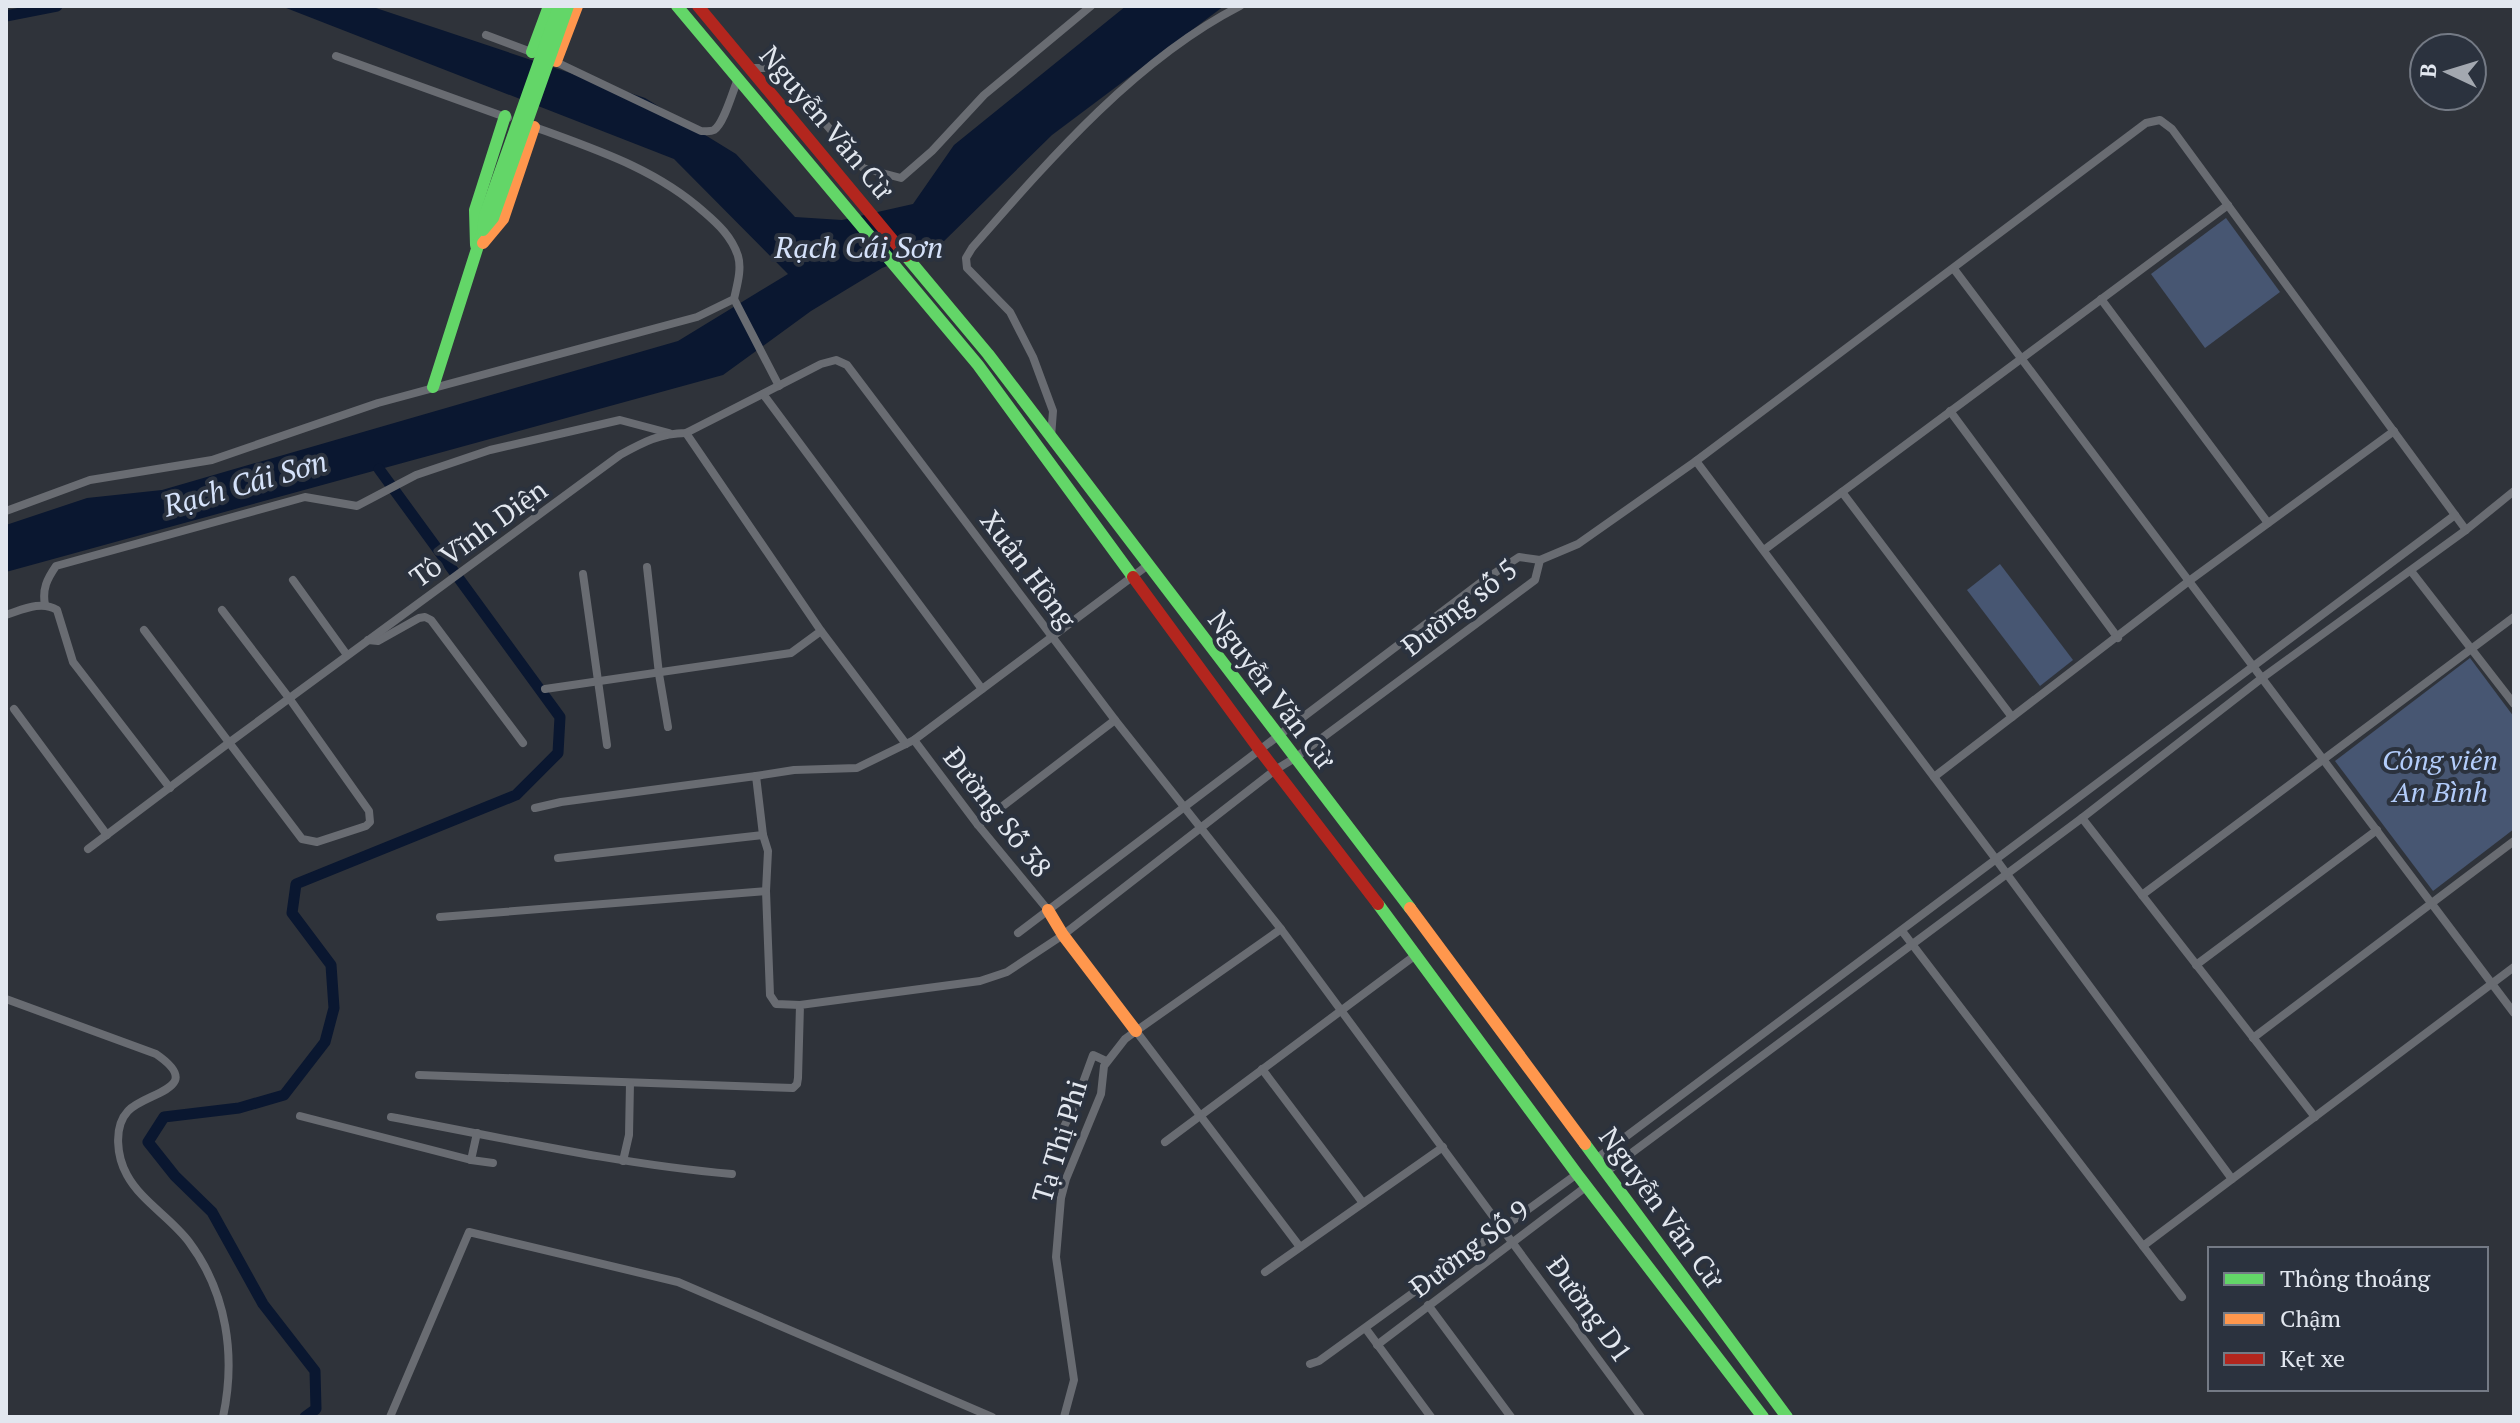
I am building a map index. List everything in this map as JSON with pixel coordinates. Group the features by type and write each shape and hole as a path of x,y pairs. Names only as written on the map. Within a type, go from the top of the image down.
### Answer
{"main road":[{"path":"532,52 549,6"},
{"path":"433,387 483,230 485,215 559,6"},
{"path":"483,230 493,218 568,6"},
{"path":"556,61 577,6"},
{"name":"Nguyễn Văn Cừ","path":"677,6 978,365 1259,749 1417,954 1577,1174 1763,1417"},
{"name":"Nguyễn Văn Cừ","path":"698,6 988,354 1435,941 1787,1417"},
{"path":"476,252 475,210 505,116"},
{"path":"476,252 503,219 534,127"},
{"path":"1048,910 1063,935 1136,1031"},
{"path":"1417,954 1435,941"},
{"path":"1577,1174 1596,1159"},
{"path":"1587,1186 1606,1172"}],"street":[{"path":"751,68 778,68 863,168 901,178 932,151 984,95 1091,6"},
{"path":"1051,437 1053,411 1033,357 1010,312 967,268 966,258 1039,171 1123,88 1213,20 1240,6"},
{"path":"486,35 556,61 701,131 716,129 738,79"},
{"path":"336,56 630,162 697,205 724,229 738,256 739,273 734,299 779,386"},
{"path":"1540,560 1578,544 1696,461 2146,123 2160,120 2167,123 2466,530"},
{"path":"1764,550 2228,205"},
{"path":"1954,269 2514,1013"},
{"path":"6,511 90,480 212,460 378,403 697,317 734,299"},
{"path":"2101,299 2268,523"},
{"name":"Tô Vĩnh Diện","path":"88,849 620,455 669,433 686,433 821,364 836,360"},
{"name":"Xuân Hồng","path":"836,360 847,365 1115,720 1202,827 1341,1011"},
{"path":"763,394 982,689"},
{"path":"1950,411 2118,638"},
{"path":"45,605 46,581 56,566 305,497 357,506 413,476 490,450 620,420 669,433"},
{"path":"1934,777 2189,581 2394,431"},
{"name":"Đường Số 38","path":"686,433 821,631 1048,910"},
{"path":"1696,461 2007,873 2232,1179"},
{"path":"1606,1172 2514,491"},
{"path":"1842,492 2012,717"},
{"path":"1596,1159 2455,515"},
{"name":"Đường số 5","path":"800,1005 980,981 1020,965 1275,770 1535,580 1540,560 1519,557 1507,565 1018,933"},
{"path":"535,808 794,770 857,768 910,742 1148,565"},
{"path":"647,567 668,727"},
{"path":"2411,571 2514,704"},
{"path":"583,574 607,745"},
{"path":"293,580 347,655"},
{"path":"6,615 45,605 57,610 73,662 170,788"},
{"path":"144,630 305,841 321,841 366,826 370,822 369,811 222,610"},
{"path":"2142,895 2514,617"},
{"path":"368,640 380,640 419,618 431,620 523,743"},
{"path":"545,689 791,653 821,631"},
{"path":"14,709 107,835"},
{"path":"978,825 1115,720"},
{"path":"419,1075 793,1088 798,1078 800,1005 776,1004 772,1001 766,891 768,851 763,835 756,776"},
{"path":"2082,818 2315,1117"},
{"path":"2196,965 2377,830"},
{"path":"558,858 763,835"},
{"path":"2253,1038 2514,841"},
{"path":"440,917 766,891"},
{"name":"Tạ Thị Phi","path":"1064,1417 1074,1380 1056,1257 1058,1217 1066,1179 1099,1100 1106,1061 1136,1031 1281,929"},
{"path":"1902,931 2182,1297"},
{"path":"1165,1142 1417,954"},
{"path":"2143,1246 2514,967"},
{"path":"6,999 156,1054 171,1065 175,1073 173,1085 139,1102 127,1112 120,1123 118,1147 133,1185 189,1242 207,1272 224,1311 229,1348 228,1393 223,1417"},
{"name":"Đường D1","path":"1341,1011 1641,1417"},
{"path":"1136,1031 1300,1247"},
{"path":"1051,1152 1074,1107 1093,1055 1097,1054 1106,1061"},
{"path":"1262,1069 1363,1203"},
{"path":"623,1161 629,1135 630,1083"},
{"path":"300,1116 493,1163"},
{"path":"391,1117 623,1161 732,1174"},
{"path":"471,1160 477,1133"},
{"path":"1265,1272 1443,1147"},
{"path":"1310,1364 1366,1329 1577,1174"},
{"name":"Đường Số 9","path":"1377,1345 1587,1186"},
{"path":"390,1417 469,1232 678,1282 992,1417"},
{"path":"1428,1305 1511,1417"},
{"path":"1366,1329 1431,1417"}],"green space":[{"path":"2226,218 2280,292 2205,348 2151,274"},
{"path":"2000,564 2073,660 2040,686 1967,590"},
{"name":"Công viên An Bình","path":"2470,658 2514,717 2514,829 2433,891 2335,761"}],"water":[{"name":"Rạch Cái Sơn","path":"281,6 370,6 645,98 736,154 795,217 842,220 913,204 954,145 1126,6 1224,6 1052,135 939,246 882,268 811,311 723,375 6,572 6,525 87,498 162,490 678,341 788,274 674,159"}],"waterway":[{"path":"6,16 57,6"},
{"path":"305,1417 316,1409 315,1371 263,1304 212,1212 175,1176 148,1142 164,1117 239,1108 284,1095 325,1042 334,1008 331,965 292,913 296,884 516,795 558,753 560,717 379,469"}],"traffic: fast":[{"path":"532,52 549,6"},
{"path":"559,6 485,215 483,230 493,218 568,6"},
{"path":"677,6 978,365 1133,577"},
{"path":"476,245 475,210 505,116"},
{"path":"433,387 483,230"},
{"path":"906,256 988,354 1410,908"},
{"path":"1378,904 1577,1174 1763,1417"},
{"path":"1585,1144 1787,1417"}],"traffic: slow":[{"path":"556,61 577,6"},
{"path":"483,243 503,219 534,127"},
{"path":"1410,908 1585,1144"},
{"path":"1048,910 1063,935 1136,1031"}],"traffic: jam":[{"path":"698,6 906,256"},
{"path":"1133,577 1378,904"}]}
